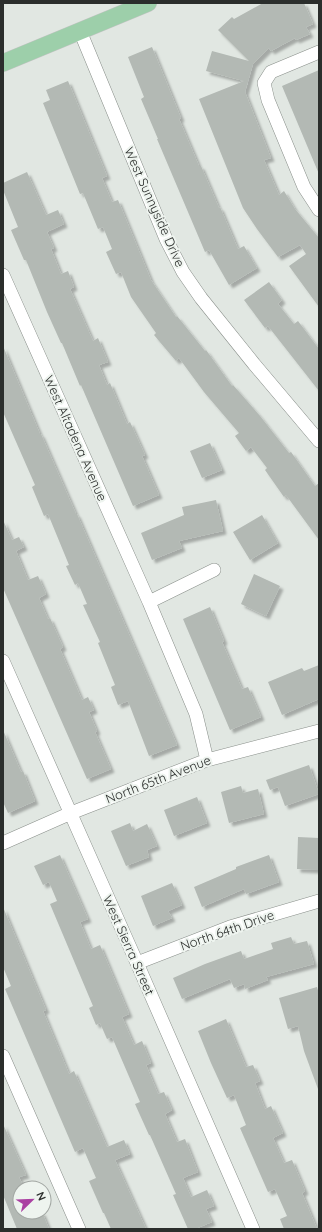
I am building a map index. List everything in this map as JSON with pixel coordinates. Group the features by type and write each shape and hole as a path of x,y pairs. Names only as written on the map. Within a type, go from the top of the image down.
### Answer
{"main road":[{"path":"3,63 148,3"}],"street":[{"name":"West Sunnyside Drive","path":"80,31 166,239 183,272 201,298 254,364 319,441"},
{"path":"319,52 272,72 264,83 268,100 304,187 319,210"},
{"name":"West Altadena Avenue","path":"3,275 149,602 196,714 207,760"},
{"path":"149,602 214,570"},
{"name":"West Sierra Street","path":"3,661 253,1229"},
{"name":"North 65th Avenue","path":"3,842 71,813 207,760 319,731"},
{"name":"North 64th Drive","path":"137,963 230,927 319,901"},
{"path":"3,1056 79,1229"}],"building":[{"path":"263,3 304,3 313,24 306,27 310,34 296,40 295,38 271,51 269,48 253,64 245,92 271,158 264,160 279,195 284,191 295,209 319,238 319,307 289,266 306,254 300,245 278,257 243,208 199,99 244,81 206,71 212,51 249,61 218,30 232,17 234,19"},
{"path":"152,47 181,118 179,119 199,166 201,166 238,249 244,246 257,268 229,285 209,250 205,252 141,99 144,97 128,57"},
{"path":"319,70 319,174 282,86"},
{"path":"68,81 107,176 102,178 112,202 118,200 151,280 176,317 177,316 205,351 206,350 232,386 233,385 260,416 289,453 291,452 315,486 319,483 319,540 286,495 284,497 265,470 267,468 251,447 246,451 235,436 239,433 204,392 179,358 176,361 154,335 156,333 131,297 121,272 116,274 106,252 112,249 103,227 98,229 83,193 80,194 43,103 50,100 46,90"},
{"path":"27,172 46,215 58,210 64,224 47,232 54,248 51,249 61,274 68,271 74,287 70,289 93,341 98,338 108,362 99,365 107,385 110,383 127,424 130,422 145,455 142,456 159,495 133,506 81,385 80,386 47,312 26,260 24,260 11,230 18,227 3,190 3,183"},
{"path":"269,282 282,300 278,304 294,324 298,321 319,349 319,391 268,326 265,328 244,300"},
{"path":"3,346 40,434 77,514 177,745 149,756 128,701 118,705 111,687 115,685 98,643 100,642 83,605 87,604 78,583 75,585 66,566 69,565 48,514 44,516 32,487 35,485 3,412"},
{"path":"210,443 222,470 202,478 190,451"},
{"path":"216,500 223,531 179,541 182,548 152,560 141,533 184,515 182,507"},
{"path":"262,515 278,543 250,560 233,532"},
{"path":"3,520 12,540 19,537 24,547 16,551 28,580 38,576 46,594 39,598 63,647 60,649 82,700 88,697 94,710 89,712 97,731 95,732 111,769 87,779 3,588"},
{"path":"254,574 280,586 266,616 241,604"},
{"path":"210,607 224,641 222,642 242,689 248,687 261,717 230,730 183,619"},
{"path":"319,665 319,699 282,715 268,682 302,668 304,671"},
{"path":"3,730 21,772 23,771 35,801 8,813 3,802"},
{"path":"309,765 319,794 285,806 278,787 270,790 266,780"},
{"path":"241,786 243,793 258,789 264,814 229,823 221,792"},
{"path":"197,797 207,823 174,836 164,810"},
{"path":"130,823 133,831 147,824 157,846 147,850 149,857 126,866 111,831"},
{"path":"298,837 319,838 318,870 297,869"},
{"path":"60,855 88,919 80,922 91,949 100,945 129,1014 122,1017 134,1045 142,1041 151,1063 146,1065 158,1094 164,1092 172,1110 165,1114 177,1142 185,1139 198,1172 183,1178 191,1197 207,1190 214,1206 206,1209 212,1222 195,1229 188,1229 173,1195 176,1194 135,1104 140,1102 112,1037 107,1039 100,1023 96,1025 89,1008 93,1006 50,904 57,901 49,882 43,885 34,866"},
{"path":"269,855 279,882 246,894 244,889 202,907 194,887 236,869 236,867"},
{"path":"172,883 182,905 168,911 172,918 153,926 141,896"},
{"path":"3,907 46,1010 43,1011 69,1074 74,1071 107,1147 124,1140 130,1154 115,1160 146,1229 111,1229 89,1181 96,1178 83,1148 75,1152 5,989 11,986 3,967"},
{"path":"291,937 294,944 307,941 314,964 266,977 268,980 245,989 244,984 234,988 230,979 182,999 173,978 205,964 241,951 244,959 273,949 271,943"},
{"path":"317,987 319,994 318,1089 304,1051 298,1026 288,1029 279,998"},
{"path":"226,1019 246,1067 253,1065 260,1081 255,1083 265,1109 271,1106 283,1133 273,1138 284,1163 292,1160 305,1191 302,1193 317,1229 284,1229 280,1219 287,1216 275,1189 268,1192 240,1128 246,1125 234,1095 227,1098 211,1063 198,1031"},
{"path":"3,1124 26,1175 19,1177 20,1180 12,1180 12,1217 3,1195"},
{"path":"13,1220 45,1220 49,1229 17,1229"}]}
